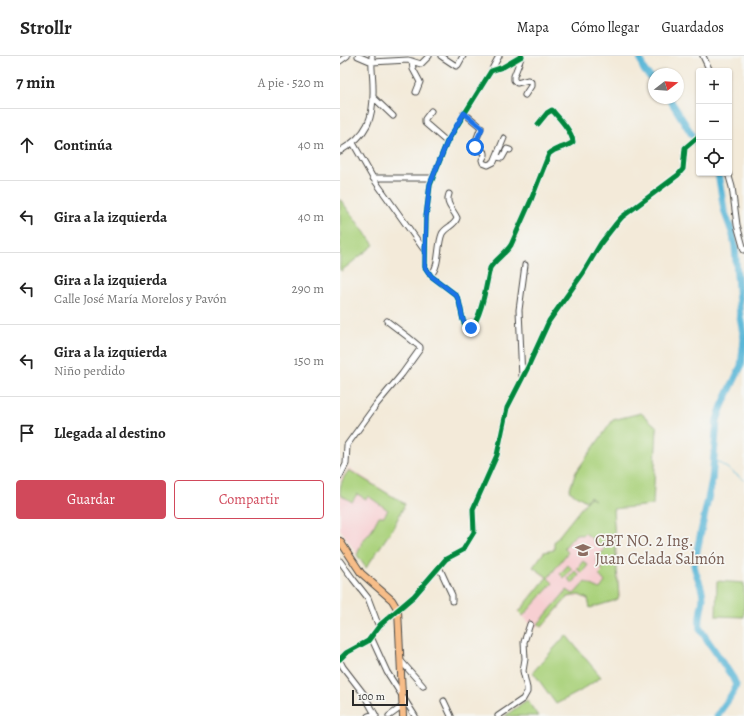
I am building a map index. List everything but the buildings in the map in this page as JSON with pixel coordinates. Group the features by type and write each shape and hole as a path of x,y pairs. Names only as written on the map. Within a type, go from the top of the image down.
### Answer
{"main road":[{"path":"340,541 361,573 392,600 398,610 403,716"}],"street":[{"path":"341,60 347,56"},
{"path":"358,56 372,59 408,60 421,64 429,56"},
{"path":"441,56 456,66 463,56"},
{"path":"498,56 491,71 447,142 430,184 426,217 425,267 431,275 456,295 459,301 465,326 470,329 482,304 490,268 511,245 549,154 570,145 573,142 573,138 552,110 547,113 538,124"},
{"path":"703,56 709,68"},
{"path":"491,71 503,67 522,57"},
{"path":"522,57 514,80 517,83 528,80 531,82 531,86 525,95"},
{"path":"340,150 353,143 366,129 373,109 372,59"},
{"path":"412,61 413,69 420,82 416,92"},
{"path":"373,97 393,116"},
{"path":"431,111 425,119 425,123 447,142"},
{"path":"464,113 481,127 474,146 485,153 482,162 486,164 492,164 494,162 504,138"},
{"path":"368,716 375,715 363,693 343,667 340,660 346,653 372,637 379,627 414,596 446,559 463,550 474,532 473,509 497,456 507,408 549,321 601,243 622,217 678,175 682,169 685,148 696,139"},
{"path":"353,143 373,178 425,251"},
{"path":"497,156 502,158 505,151 507,149 510,150"},
{"path":"729,176 732,187 737,226 744,250"},
{"path":"373,178 432,178"},
{"path":"431,275 435,270 439,245 443,232 453,224 457,218 447,203 449,194"},
{"path":"522,379 518,310 525,265"},
{"path":"340,476 346,464 347,445 420,349 420,347 387,320"},
{"path":"340,561 352,580 368,598 379,627"},
{"path":"440,567 452,595 452,601"},
{"path":"498,716 518,703 527,692 528,688 523,671 525,659 524,642 530,624"},
{"path":"372,637 381,659 402,698 415,716"},
{"path":"401,661 423,686"},
{"path":"444,701 451,716"},
{"path":"389,716 402,706"}],"shaded area":[{"path":"349,468 405,504 393,528 366,568 340,529 341,479"},
{"path":"599,485 612,496 620,597 617,600 590,608 588,600 579,596 568,598 542,628 538,625 535,628 518,612 546,578 533,567 543,552 553,550 554,542"}],"green space":[{"path":"340,199 374,245 341,271 340,269"},
{"path":"641,413 657,427 653,505 613,509 619,597 617,600 590,608 588,599 579,595 568,597 542,627 538,624 567,590 573,594 585,582 600,589 605,582 599,575 603,571 601,569 604,565 596,560 605,549 585,533 582,535 576,534 564,548 568,552 548,578 553,583 523,616 519,612 547,577 533,567 544,552 554,550 554,542 590,497 595,500 590,496 586,501 569,491 576,472 613,420"},
{"path":"349,470 405,504 393,528 366,568 357,555 362,542 370,533 379,516 384,516 388,510 368,496 366,499 357,494 352,502 340,494 342,481"},
{"path":"583,561 588,565 582,573 577,569"},
{"path":"568,565 572,569 564,578 560,574"},
{"path":"575,571 579,575 573,583 568,579"},
{"path":"717,581 744,583 744,617 716,616"},
{"path":"566,635 601,677 579,692 556,704 533,672"},
{"path":"527,700 538,716 505,716"}],"waterway":[{"path":"640,56 644,70 648,75"},
{"path":"673,104 696,141"},
{"path":"717,716 736,685 733,678 700,629 699,620 703,602 703,594 694,565 712,480 717,420 741,366 744,339 740,317 735,246 733,235 724,210 718,176"},
{"path":"714,459 744,480"}],"cycle path":[{"path":"522,56 503,67 491,71 447,142 430,185 426,217 425,267 431,276 456,295 459,301 465,326 468,328 471,328 478,316 490,268 511,245 549,154 573,142 568,129 552,110 547,113 538,124"},
{"path":"340,659 346,653 368,641 380,625 414,596 446,559 463,550 474,532 473,509 497,455 507,408 549,321 583,273 601,243 622,217 678,175 683,169 685,148 696,139"}],"place":[{"name":"CBT NO. 2 Ing. Juan Celada Salmón","path":"583,550"}],"route":[{"path":"471,328 470,329 465,326 458,297 449,288 431,276 425,267 425,251 426,217 430,184 447,142 464,113 482,129 474,145 475,147"}]}
